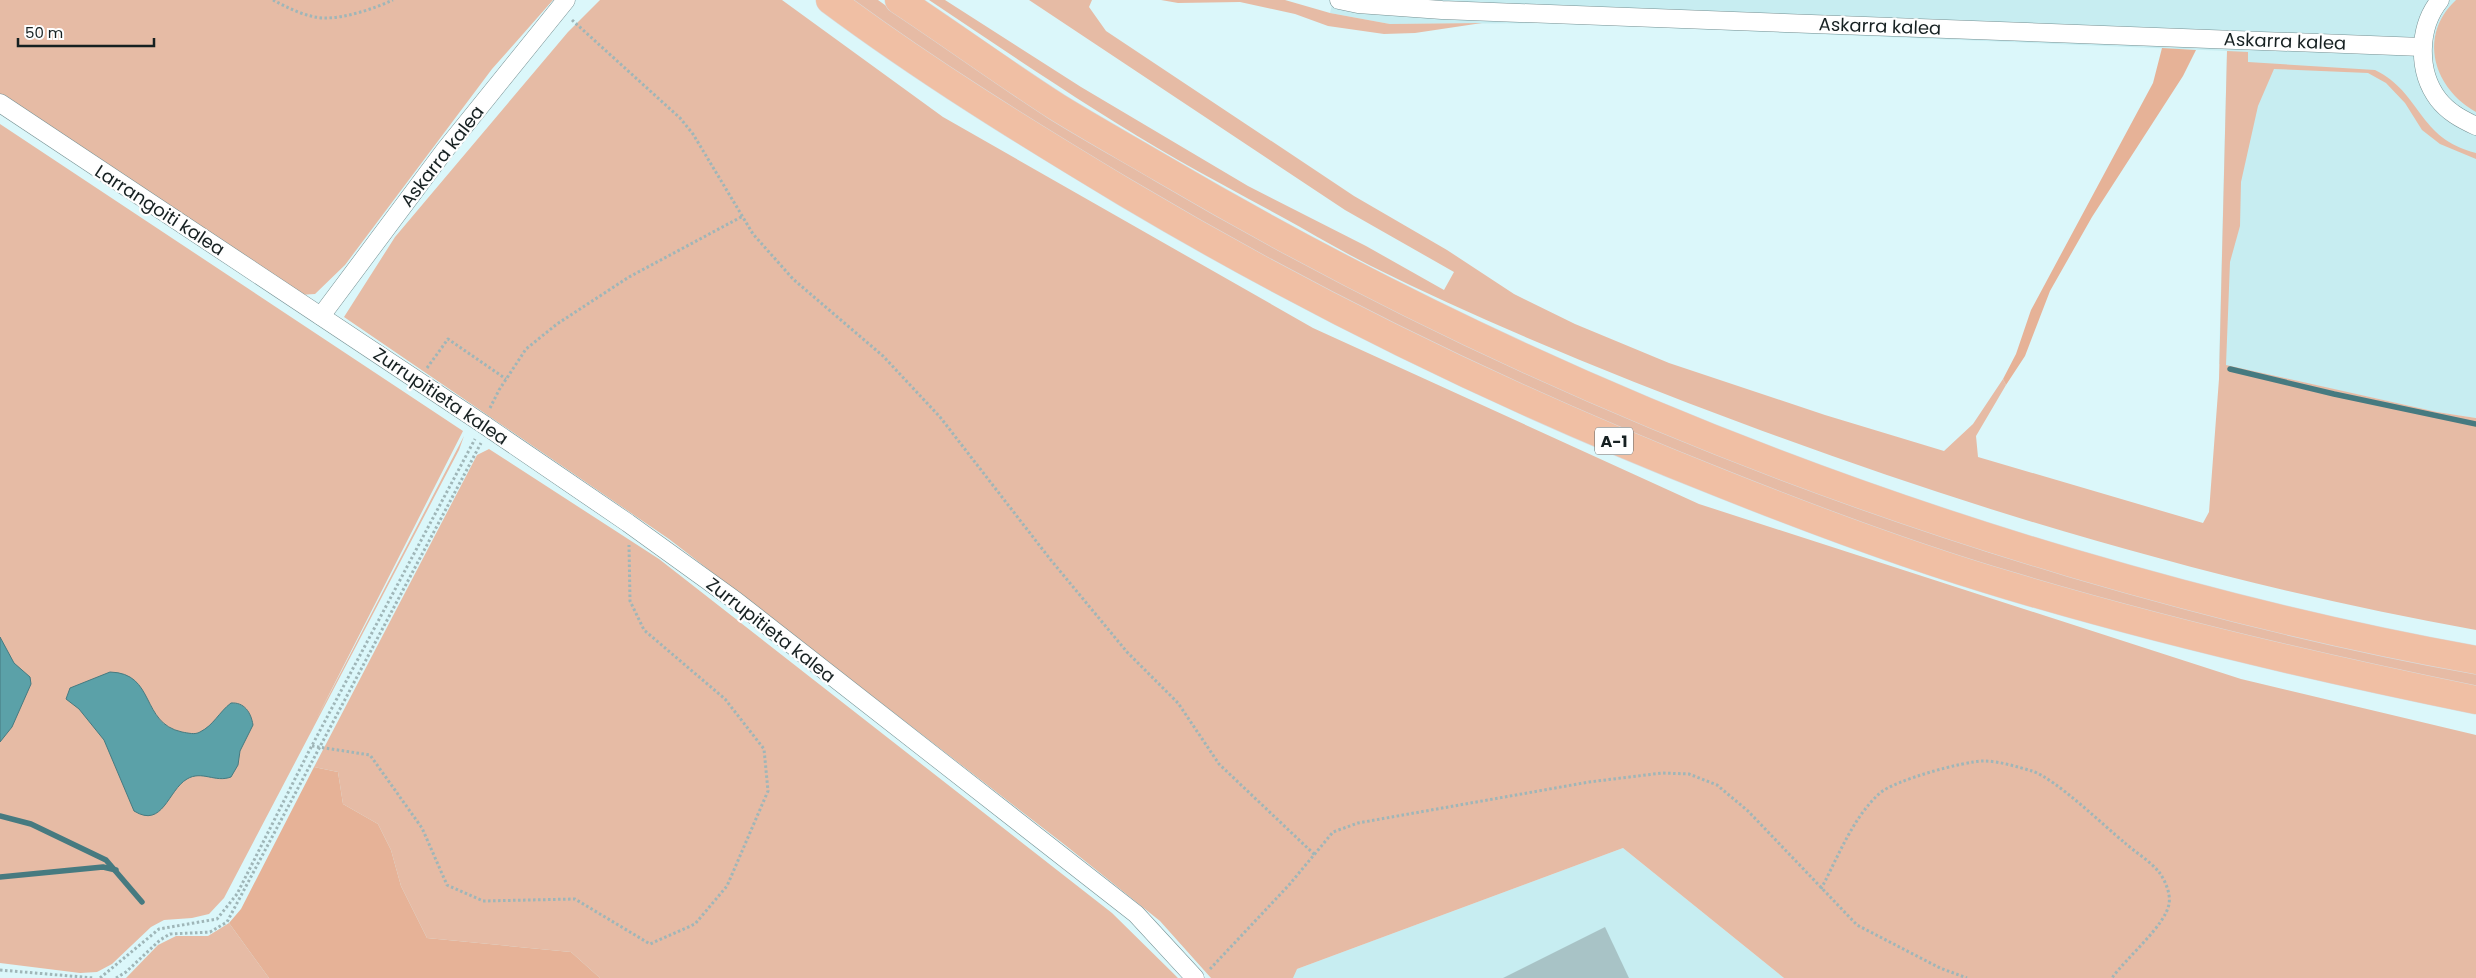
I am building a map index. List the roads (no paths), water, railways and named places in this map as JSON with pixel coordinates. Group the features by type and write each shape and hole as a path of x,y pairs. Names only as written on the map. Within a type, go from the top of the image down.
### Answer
{"highway":[{"name":"A-1","path":"830,0 1040,142 1206,240 1346,316 1474,379 1622,445 1785,509 2006,586 2155,627 2311,666 2476,700"},
{"name":"A-1","path":"899,0 1058,107 1232,210 1363,280 1491,343 1644,411 1787,468 2004,542 2132,580 2230,606 2476,660"},
{"path":"2448,655 2476,655"},
{"path":"2311,666 2476,711"}],"street":[{"name":"Askarra kalea","path":"1339,0 1358,4 1442,10 2422,47"},
{"path":"2440,0 2426,26 2422,47 2426,74 2438,98 2457,118 2476,126"},
{"name":"Askarra kalea","path":"321,316 445,150 563,4"},
{"name":"Larrangoiti kalea","path":"0,103 321,316"},
{"name":"Zurrupitieta kalea","path":"321,316 418,381 480,434 628,523 736,601 1136,914 1200,975"}],"water":[{"path":"0,637 14,663 30,677 31,684 12,727 0,742"},
{"path":"110,672 125,674 135,681 160,719 169,727 182,732 194,734 200,732 209,726 231,703 243,706 249,712 253,725 240,751 238,765 231,777 219,779 198,776 187,779 180,784 159,812 152,815 144,815 134,811 104,740 79,709 66,699 70,688"}],"waterway":[{"path":"2230,369 2334,394 2476,424"},
{"path":"0,816 31,824 106,860 142,902"},
{"path":"0,877 103,867 116,870"}]}
